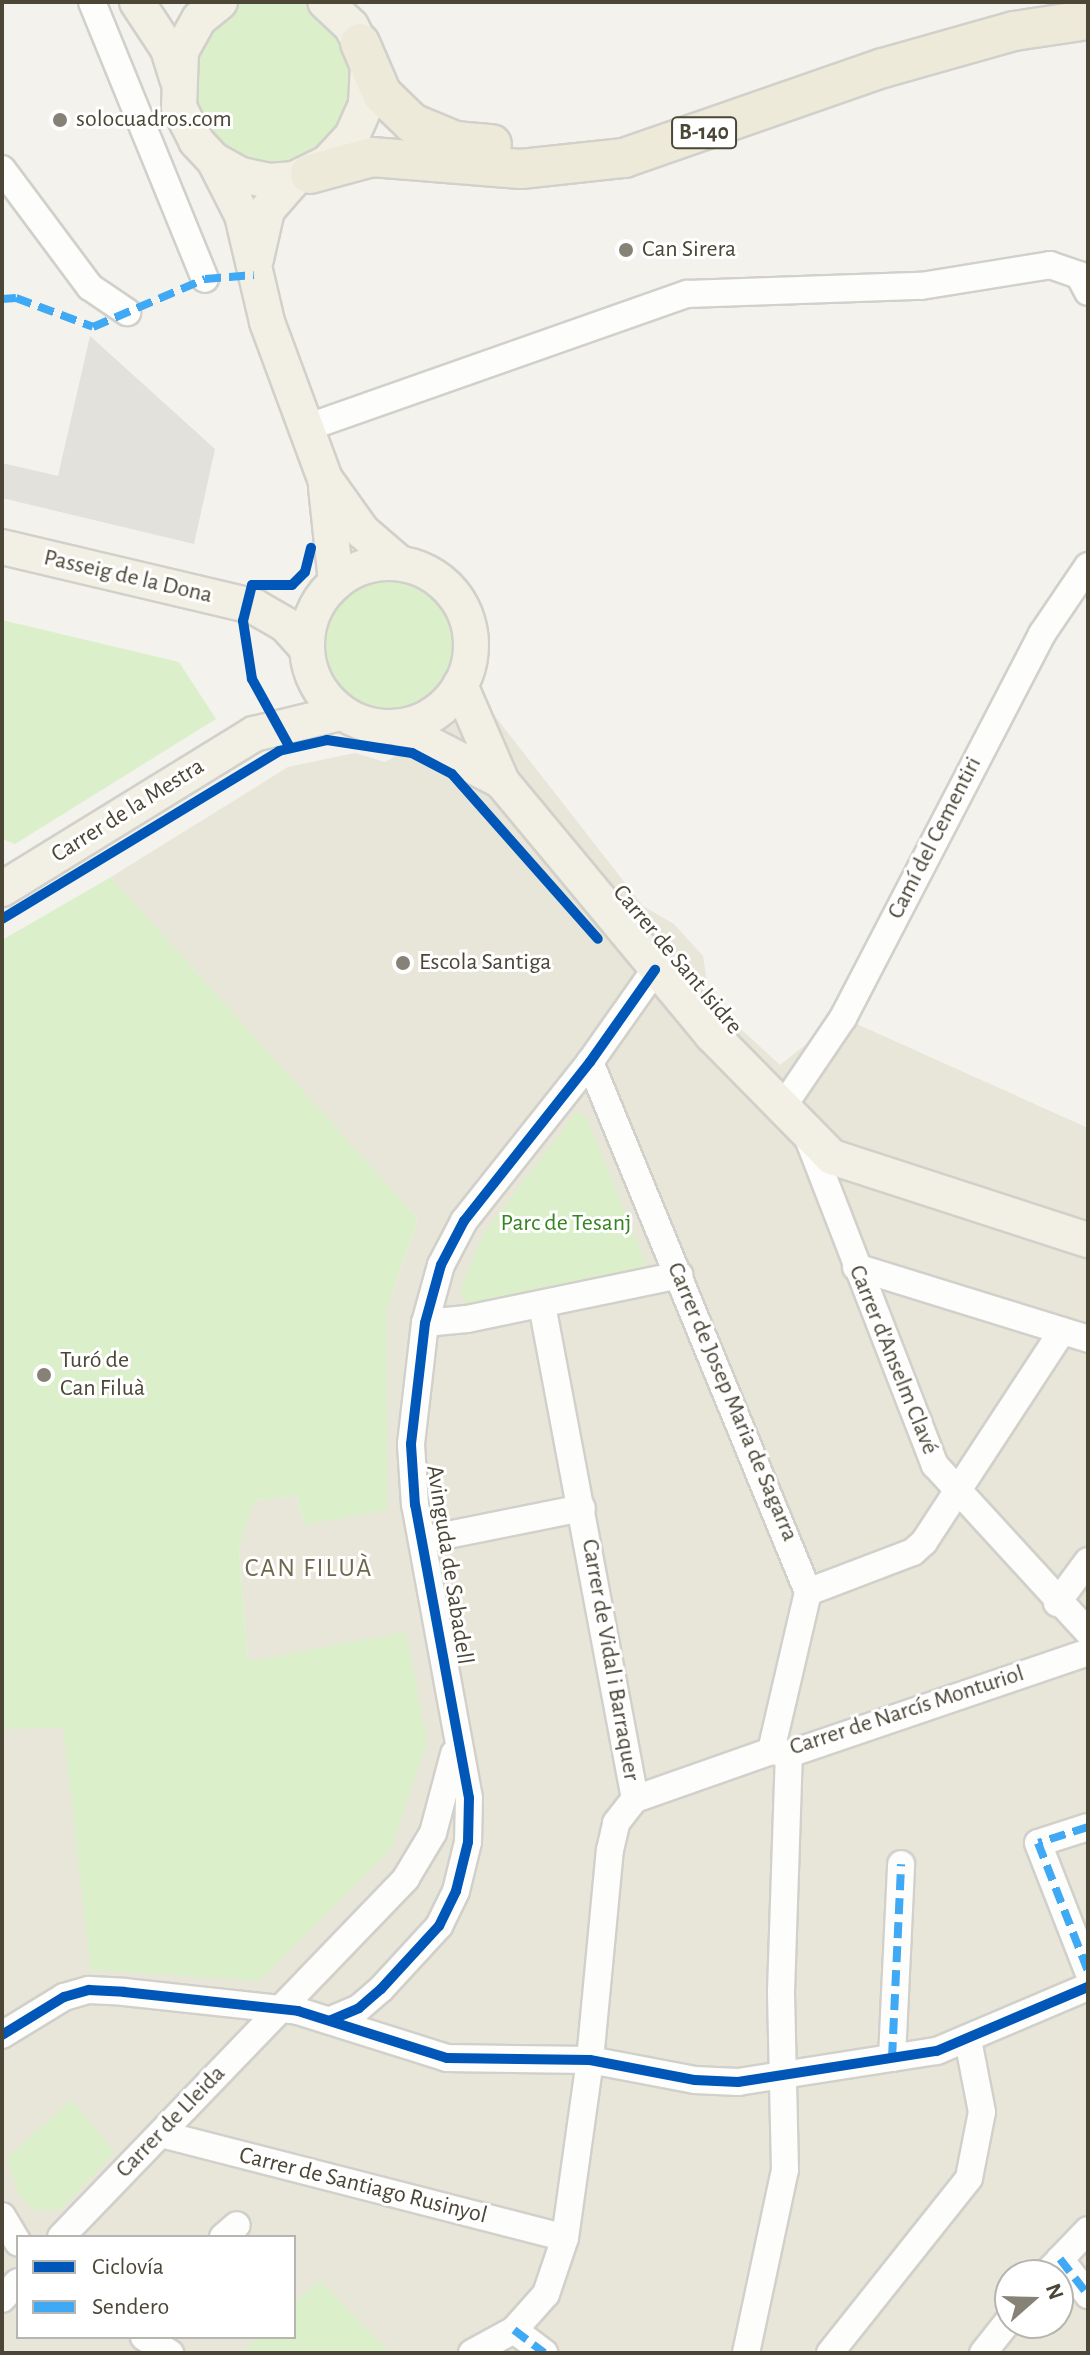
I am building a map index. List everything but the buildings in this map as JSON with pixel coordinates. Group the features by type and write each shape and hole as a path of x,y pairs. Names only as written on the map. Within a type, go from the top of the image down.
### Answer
{"highway":[{"path":"360,43 382,94 397,112 428,132 482,144 565,143 661,126 912,44 1088,7"},
{"name":"B-140","path":"302,177 372,157 521,169 624,158 911,59 1014,31 1088,20"}],"main road":[{"path":"137,2 168,49 185,124 214,160 242,215 254,275 325,479 363,532 398,562"},
{"path":"177,79 188,33 220,2"},
{"path":"254,275 267,210 302,177 339,151 361,121 368,85 360,43 351,26 325,2"},
{"path":"214,160 255,179 302,177"},
{"path":"325,479 328,590 308,657 321,690 340,713 364,723 396,727 427,717 460,685 471,661 472,640 459,602 419,568 398,562 370,564 328,590"},
{"name":"Passeig de la Dona","path":"2,547 255,607 286,625 308,657"},
{"name":"Passeig de la Dona","path":"255,607 328,590"},
{"name":"Carrer de la Mestra","path":"254,734 308,657"},
{"name":"Carrer de Sant Isidre","path":"460,685 502,782 655,970 806,1133 849,1165 1088,1240"},
{"name":"Carrer de la Mestra","path":"4,885 254,734 304,717 340,713"},
{"name":"Carrer de Sant Isidre","path":"396,727 502,782"}],"street":[{"path":"92,2 205,279"},
{"path":"2,169 90,287 127,312"},
{"path":"306,428 687,294 921,286 1050,265 1079,275 1088,292"},
{"name":"Camí del Cementiri","path":"782,1108 843,1018 1035,647 1088,566"},
{"name":"Avinguda de Sabadell","path":"331,2020 359,2008 420,1950 456,1891 468,1842 469,1798 423,1540 411,1444 425,1323 441,1265 464,1221 590,1062 655,970"},
{"name":"Carrer de Josep Maria de Sagarra","path":"590,1062 808,1592"},
{"name":"Carrer d'Anselm Clavé","path":"806,1133 935,1465 955,1489 976,1507 1057,1603 1088,1632"},
{"path":"856,1267 1088,1339"},
{"path":"425,1323 542,1305 679,1275"},
{"name":"Carrer de Vidal i Barraquer","path":"472,2353 514,2330 546,2294 565,2238 590,2060 610,1850 616,1823 635,1799 542,1305"},
{"path":"746,2353 782,2195 780,1752 808,1592 913,1552 1062,1331"},
{"path":"423,1540 582,1508"},
{"path":"1057,1603 1088,1561"},
{"name":"Carrer de Narcís Monturiol","path":"635,1799 1088,1652"},
{"name":"Avinguda de Sabadell","path":"282,2008 406,1878 433,1833 451,1778 457,1737"},
{"path":"1088,1827 1038,1843 1088,1971"},
{"path":"892,2058 901,1864"},
{"path":"2,2035 49,2003 89,1990 282,2008 331,2020 395,2046 447,2058 590,2060 695,2080 738,2082 892,2058 968,2040 1088,1987"},
{"name":"Carrer de Lleida","path":"63,2235 282,2008"},
{"path":"830,2353 969,2178 982,2122 968,2040"},
{"name":"Carrer de Santiago Rusinyol","path":"161,2134 565,2238"},
{"path":"2,2216 16,2240"},
{"path":"1060,2259 1088,2230"},
{"path":"2,2299 16,2284"},
{"path":"514,2330 544,2353"},
{"path":"147,2339 170,2353"}],"shaded area":[{"path":"90,336 215,449 194,544 2,498 2,463 58,476"},
{"path":"487,706 643,906 674,924 703,956 710,1001 780,1065 818,1035 830,1012 1088,1128 1088,2353 2,2353 2,1729 62,1727 406,1633 248,1661 239,1547 254,1501 297,1495 304,1525 386,1510 387,1308 418,1219 111,877 288,767 355,753 385,762"}],"green space":[{"path":"220,2 325,2 351,26 361,121 270,181 185,124 199,19"},
{"path":"389,563 420,569 447,587 465,614 471,645 465,676 447,703 420,721 389,727 358,721 331,703 313,676 307,645 313,614 331,587 358,569"},
{"path":"2,620 179,662 216,719 15,844 2,839"},
{"path":"111,877 418,1219 387,1308 387,1510 304,1525 297,1495 254,1501 239,1548 248,1661 406,1632 427,1741 391,1849 260,1981 91,1970 63,1728 2,1729 2,940"},
{"name":"Parc de Tesanj","path":"576,1112 586,1116 646,1263 637,1273 467,1307 460,1290 483,1234"},
{"path":"71,2100 115,2152 60,2210 36,2210 21,2199 7,2158"},
{"path":"320,2280 390,2353 242,2353 257,2339 296,2339 296,2302"}],"marked path":[{"path":"2,299 16,298 93,327 205,279 254,275"},
{"path":"1088,1827 1038,1843 1088,1971"},
{"path":"892,2058 901,1864"},
{"path":"1074,2277 1088,2295"},
{"path":"514,2330 544,2353"}],"cycle path":[{"path":"289,746 252,679 243,621 252,585 292,585 305,572 311,548"},
{"path":"2,919 279,751 327,740 412,753 452,774 598,939"},
{"path":"331,2020 359,2008 381,1989 439,1926 456,1891 468,1842 469,1798 415,1505 411,1444 425,1323 441,1265 464,1221 590,1062 655,970"},
{"path":"2,2035 64,1997 89,1990 124,1992 298,2011 447,2058 590,2060 695,2080 738,2082 937,2051 1088,1987"}],"place":[{"name":"solocuadros.com","path":"60,120"},
{"name":"Can Sirera","path":"626,250"},
{"name":"Escola Santiga","path":"403,963"},
{"name":"Turó de Can Filuà","path":"44,1375"}],"district":[{"name":"CAN FILUÀ","path":"309,1569"}]}
